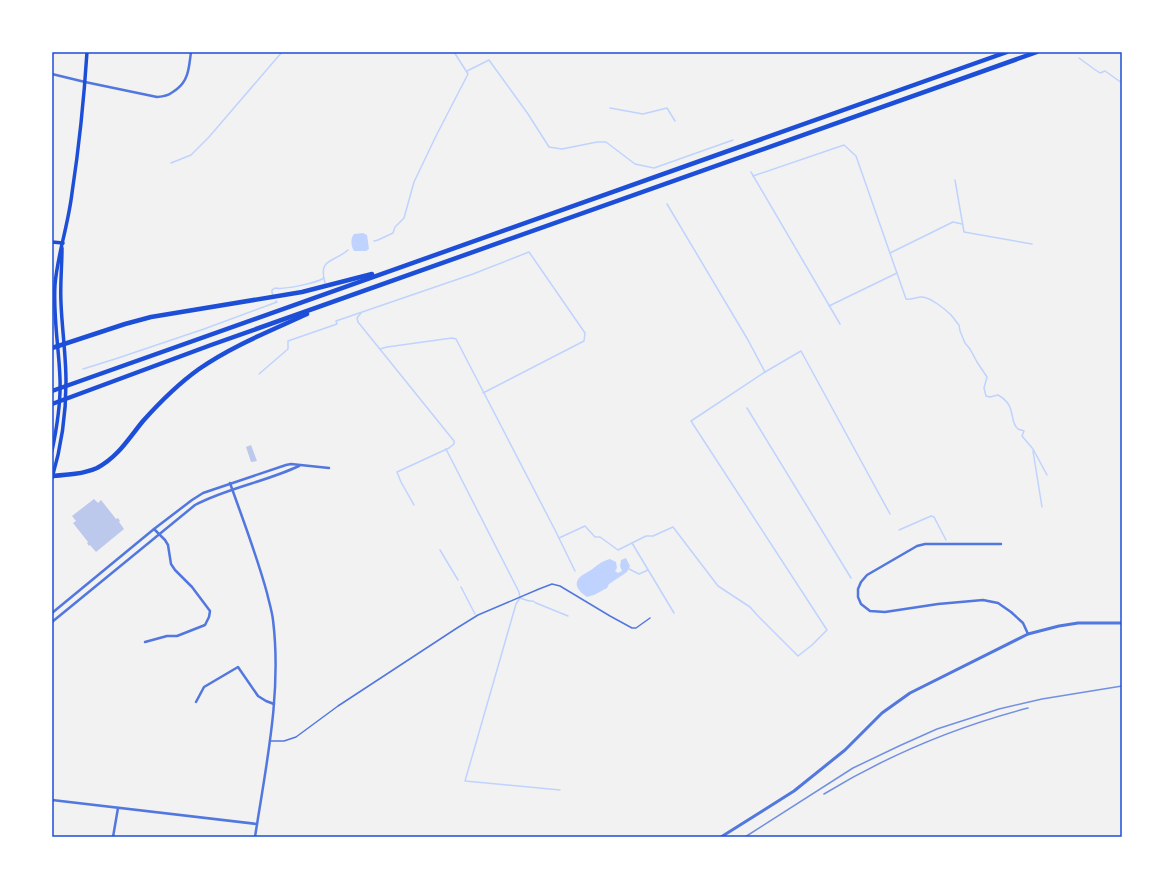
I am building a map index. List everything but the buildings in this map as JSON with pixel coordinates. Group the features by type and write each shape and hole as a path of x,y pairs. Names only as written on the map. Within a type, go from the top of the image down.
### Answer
{"highway":[{"path":"52,391 1007,52"},
{"path":"52,404 338,300 1037,52"},
{"path":"52,348 126,324 151,318 294,293 403,266"},
{"path":"52,476 74,474 96,468 117,454 155,408 198,370 217,357 239,345 338,300"}],"main road":[{"path":"52,451 57,427 60,395 54,302 55,286 57,264 72,194 85,82 86,52"},
{"path":"52,242 62,243"},
{"path":"52,476 62,428 66,394 66,369 61,302 62,243"}],"street":[{"path":"52,74 157,97 166,96 181,86 185,81 188,75 192,52"},
{"path":"52,612 154,529 203,493 291,464 329,468"},
{"path":"52,622 195,505 208,498 287,472 300,465"},
{"path":"230,483 260,567 273,618 276,662 274,704 268,759 255,837"},
{"path":"145,642 167,636 177,636 205,625 210,611 192,587 175,570 171,564 168,545 154,529"},
{"path":"1001,544 925,544 917,546 867,575 861,582 858,589 858,597 861,604 870,611 885,612 938,604 983,600 998,603 1023,623 1028,634"},
{"path":"721,837 794,791 846,750 882,713 910,694 1028,634 1078,623 1122,623"},
{"path":"196,702 204,687 238,667 258,696 274,704"},
{"path":"52,800 257,824"},
{"path":"113,837 118,808"}],"lane":[{"path":"270,741 284,741 296,737 338,706 478,615 552,584 560,586 632,628 636,628 650,618"}],"water":[{"path":"363,233 367,235 369,249 366,251 354,251 351,242 354,234"},
{"path":"626,558 630,566 627,572 609,584 607,588 587,597 578,588 577,583 580,577 600,563 610,559 616,562 617,568 615,571 618,573 622,571 620,566 621,560"}],"waterway":[{"path":"171,163 191,155 209,137 282,52"},
{"path":"374,241 393,233 395,227 404,218 414,182 468,74 454,52"},
{"path":"1079,58 1100,73 1105,71 1122,83"},
{"path":"467,71 489,60 528,114 549,147 562,149 597,142 606,142 635,164 654,168 733,140"},
{"path":"610,108 643,114 667,108 675,121"},
{"path":"753,176 844,145 856,156 906,299 922,297 929,299 953,317 959,325 965,343 987,377 984,388 986,396 990,397 998,395 1008,404 1015,426 1024,431 1022,436 1033,449 1047,475"},
{"path":"751,172 840,324"},
{"path":"955,180 964,232 1032,244"},
{"path":"667,204 748,340 765,372"},
{"path":"890,253 953,222 962,224"},
{"path":"325,283 323,275 325,265 348,250"},
{"path":"259,374 288,349 288,341 337,324 336,321 473,274 529,252 585,333 584,341 483,393"},
{"path":"829,306 897,273"},
{"path":"273,295 272,290 275,288 300,286 324,278"},
{"path":"83,369 204,329 277,302 276,301"},
{"path":"361,313 357,318 358,322 454,441 454,444 449,448 397,472 414,505"},
{"path":"380,349 452,338 456,339 575,571"},
{"path":"559,538 585,526 595,537 600,537 618,550 646,536 653,536 673,527 718,586 750,607 798,656 827,630 691,421 765,372 801,351 890,514"},
{"path":"747,408 851,578"},
{"path":"446,449 519,592 520,598 516,604 465,781 560,790"},
{"path":"1033,451 1042,507"},
{"path":"899,530 931,516 934,517 946,540"},
{"path":"632,543 674,613"},
{"path":"440,550 458,580"},
{"path":"629,569 639,574 648,570"},
{"path":"461,587 475,614"},
{"path":"520,598 533,601 568,616"}],"railway":[{"path":"745,837 853,768 937,729 999,709 1042,699 1122,686"},
{"path":"824,794 897,755 948,733 1028,708"}]}
